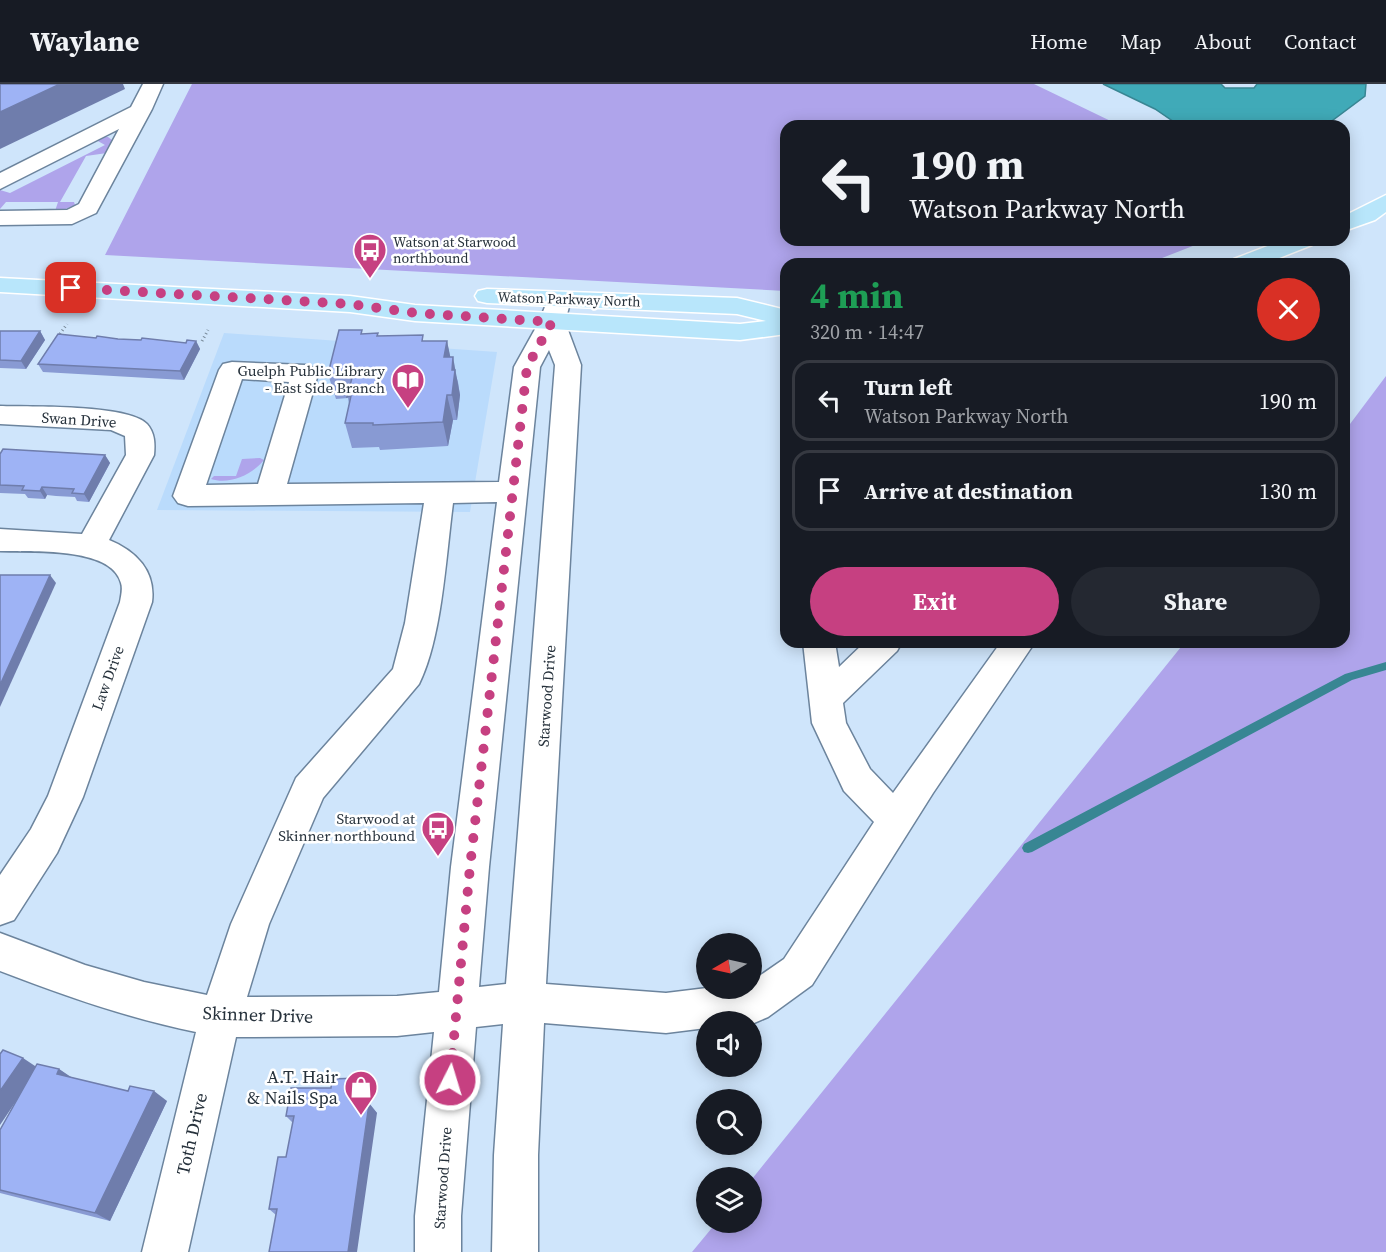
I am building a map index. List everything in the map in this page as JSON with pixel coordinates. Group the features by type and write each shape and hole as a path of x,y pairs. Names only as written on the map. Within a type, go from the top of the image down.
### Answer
{"main road":[{"path":"1350,222 1367,215 1386,202"},
{"path":"1258,258 1289,246"},
{"name":"Watson Parkway North","path":"0,285 350,304 415,313 738,306 780,316"},
{"name":"Watson Parkway North","path":"556,310 740,332 780,327"}],"street":[{"path":"0,218 72,217 88,208 142,109 153,84"},
{"path":"0,182 142,109"},
{"name":"Starwood Drive","path":"438,1252 438,1216 456,1011 527,367 556,310"},
{"name":"Starwood Drive","path":"515,1252 514,1198 524,1002 536,862 568,365 556,310"},
{"path":"269,494 305,374 232,370 188,496 513,492"},
{"name":"Swan Drive","path":"0,415 122,422 136,430 141,441 140,455 91,544"},
{"name":"Toth Drive","path":"165,1252 220,1017 250,924 309,789 406,675 414,654 421,623 440,493"},
{"name":"Law Drive","path":"0,540 91,544 124,560 138,585 136,602 65,797 45,841 0,907"},
{"path":"820,648 829,723 857,780 896,819"},
{"path":"826,699 880,648"},
{"name":"Skinner Drive","path":"0,952 85,984 134,999 220,1017 397,1016 524,1002 666,1013 754,1003 798,972 896,819 1015,648"}],"path":[{"path":"60,334 67,324"},
{"path":"202,341 208,330"}],"shaded area":[{"path":"192,84 1034,84 1109,120 780,120 780,246 1193,246 1162,258 780,258 780,291 105,255"},
{"path":"1103,84 1221,84 1225,88 1254,88 1257,84 1366,84 1365,96 1333,120 1171,120 1155,109"},
{"path":"100,137 108,137 112,140 107,153 86,156 60,202 74,202 75,205 55,211 58,202 6,202 0,209 0,190 10,193 105,145 96,140"},
{"path":"224,333 497,352 470,512 157,510"},
{"path":"1386,376 1386,1252 692,1252 708,1233 762,1233 762,1167 1180,648 1350,648 1350,424"},
{"path":"260,458 264,460 253,470 233,480 211,479 214,476 236,476 242,459"}],"building":[{"path":"0,84 60,84 0,112"},
{"name":"Guelph Public Library - East Side Branch","path":"339,330 362,330 361,334 378,333 377,336 423,335 422,341 447,341 444,357 453,357 452,370 455,370 452,395 447,395 443,422 373,425 373,423 345,423 351,396 347,397 353,374 328,374"},
{"path":"0,331 40,331 21,361 0,360"},
{"path":"58,334 96,338 97,336 141,340 142,338 186,343 187,340 196,341 180,371 38,364"},
{"path":"3,449 105,455 84,494 72,493 74,489 42,487 40,491 22,490 24,486 0,485 0,454"},
{"path":"0,575 50,575 0,685"},
{"path":"3,1050 23,1058 0,1091 0,1054"},
{"path":"37,1064 59,1069 57,1074 128,1091 130,1086 154,1091 95,1213 0,1190 0,1130"},
{"path":"358,1078 356,1087 369,1104 348,1252 269,1252 277,1209 269,1209 278,1157 286,1157 294,1116 286,1116 291,1088 331,1088 332,1079"}],"waterway":[{"path":"1028,848 1349,677 1386,666"}],"place":[{"name":"Watson at Starwood northbound","path":"370,279"},
{"name":"Guelph Public Library - East Side Branch","path":"408,409"},
{"name":"Starwood at Skinner northbound","path":"438,857"},
{"name":"A.T. Hair & Nails Spa","path":"361,1116"}],"route":[{"path":"71,288 350,304 415,313 552,322 527,367 470,867 450,1080"}]}
